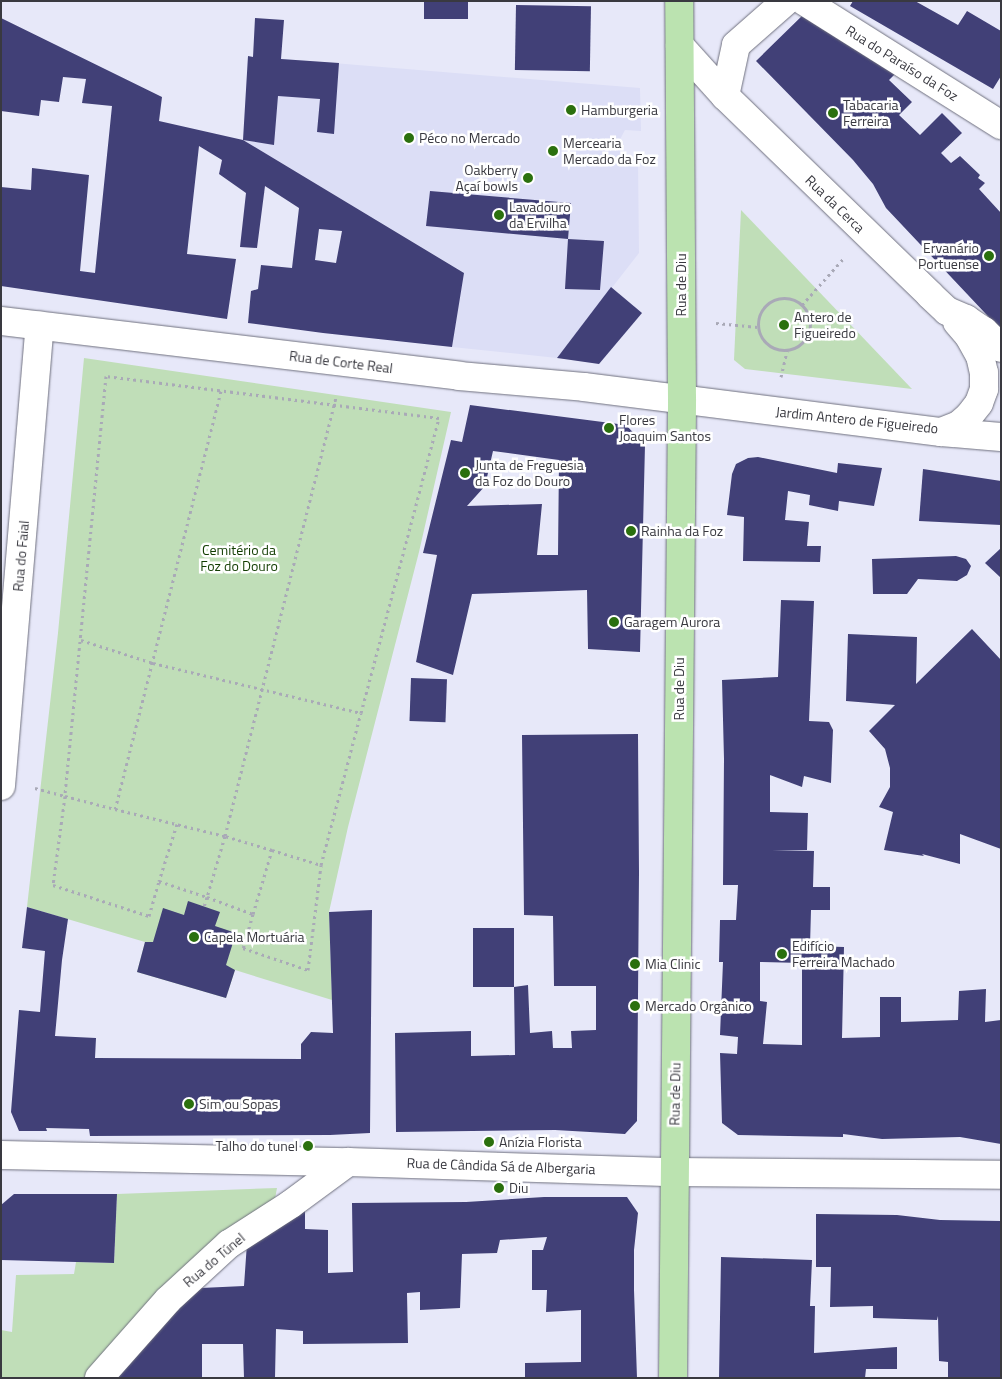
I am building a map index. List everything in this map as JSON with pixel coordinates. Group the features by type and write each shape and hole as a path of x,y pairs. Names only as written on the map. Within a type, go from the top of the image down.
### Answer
{"main road":[{"name":"Rua de Diu","path":"673,1378 682,399 679,1"}],"street":[{"path":"725,96 736,45 786,1"},
{"name":"Rua do Paraíso da Foz","path":"804,1 1001,124"},
{"name":"Rua da Cerca","path":"680,46 725,96 947,311 966,319 984,331 1001,348"},
{"name":"Jardim Antero de Figueiredo","path":"682,399 940,432 959,425 969,416 979,403 984,389 984,373 975,345 947,311"},
{"name":"Rua de Corte Real","path":"1,321 459,376 682,399"},
{"name":"Rua do Faial","path":"1,786 40,326"},
{"path":"940,432 1001,438"},
{"name":"Rua de Cândida Sá de Albergaria","path":"1,1155 348,1162 674,1172 1001,1175"},
{"name":"Rua do Túnel","path":"98,1378 168,1300 223,1250 348,1162"}],"path":[{"path":"802,305 866,234"},
{"path":"777,299 795,300 802,305 807,312 810,328 807,337 795,348 787,350 771,347 765,342 758,327 762,310 777,299"},
{"path":"681,319 758,327"},
{"path":"204,907 225,836 263,691 336,396 338,361"},
{"path":"177,824 149,916 54,885 65,796 106,376 439,418 321,865 308,970 244,948 272,850"},
{"path":"115,809 221,391"},
{"path":"80,640 153,663 263,691 361,713"},
{"path":"65,796 225,836 321,865"},
{"path":"159,881 207,896 253,914"}],"shaded area":[{"path":"248,56 640,88 641,131 625,130 617,145 625,161 638,162 639,253 557,358 452,347 463,272 243,140"}],"green space":[{"path":"741,210 912,389 745,369 734,360"},
{"name":"Cemitério da Foz do Douro","path":"84,358 451,412 419,552 348,827 329,912 332,1000 235,970 226,998 137,972 145,942 27,907 58,633"},
{"path":"277,1188 272,1215 99,1378 1,1378 1,1330 12,1332 16,1275 74,1274 76,1262 114,1263 117,1194"}],"building":[{"path":"424,1 468,1 468,19 424,19"},
{"path":"853,1 915,1 958,25 967,11 1001,31 1001,76 993,89 850,6"},
{"path":"516,5 591,6 590,71 515,70"},
{"path":"806,12 901,68 889,80 912,102 899,115 920,135 942,113 962,133 941,153 951,163 960,156 980,175 978,178 985,183 979,189 1001,213 1001,330 886,208 873,184 853,160 756,61"},
{"path":"1,18 162,97 159,121 243,140 464,273 452,347 248,323 251,291 258,289 261,265 292,268 299,208 265,186 257,248 240,247 246,193 219,174 222,160 199,146 187,254 236,259 227,319 1,286 1,187 31,190 32,168 89,175 80,271 95,273 112,106 82,103 86,79 63,77 59,102 41,100 39,116 1,111","holes":["319,229 342,231 336,263 315,260"]},
{"path":"255,18 284,20 281,59 339,63 334,134 317,132 320,99 278,96 274,145 243,140 248,56 253,57"},
{"name":"Lavadouro da Ervilha","path":"430,191 571,203 568,239 426,226"},
{"path":"568,239 604,241 600,290 565,289"},
{"path":"611,287 642,313 599,364 557,358"},
{"path":"470,405 626,425 645,445 640,652 588,649 587,590 472,594 453,675 416,662 437,555 423,553 451,440 462,442","holes":["493,451 559,460 558,555 537,555 542,504 467,506 485,486"]},
{"path":"758,457 837,473 838,463 882,468 874,506 839,501 838,511 809,505 810,495 788,491 785,520 809,522 807,546 821,546 820,562 743,561 744,517 727,515 732,474 736,464 748,458"},
{"path":"923,469 1001,481 1001,525 919,521"},
{"path":"1001,548 1001,578 985,563"},
{"path":"956,556 966,559 971,566 967,575 957,581 918,579 907,594 873,594 872,559"},
{"path":"781,600 814,601 809,721 829,722 833,730 831,783 804,776 802,787 770,775 770,812 808,813 807,850 772,850 814,851 813,887 830,887 830,910 811,910 810,946 844,947 842,1038 880,1037 880,997 901,997 901,1022 958,1020 959,991 986,989 985,1022 1001,1020 1001,1144 960,1137 882,1139 843,1134 843,1137 738,1135 722,1123 720,1053 737,1054 738,1037 720,1035 723,962 719,962 720,920 736,920 738,885 723,885 724,759 722,680 778,677","holes":["760,962 802,963 802,1045 763,1044 767,1002 760,1001"]},
{"path":"972,629 1001,660 1001,849 960,834 960,864 922,854 924,856 884,850 893,812 879,807 890,787 890,768 885,749 869,731 895,705 846,701 848,634 917,637 916,684"},
{"path":"411,678 447,679 445,722 409,721"},
{"path":"638,734 637,1121 625,1134 555,1130 396,1132 395,1033 471,1031 471,1056 515,1055 514,987 528,985 530,1033 552,1031 553,1048 572,1048 571,1031 596,1030 596,986 554,986 553,916 524,915 522,735"},
{"path":"188,901 220,912 215,926 236,933 226,965 235,970 226,998 137,972 145,942 153,942 163,908 184,915"},
{"path":"27,907 68,919 55,1036 96,1038 95,1058 301,1059 301,1044 311,1032 333,1033 329,912 372,910 370,1133 330,1135 90,1136 89,1129 46,1128 47,1131 19,1131 11,1112 19,1010 40,1012 45,951 22,948"},
{"path":"473,928 514,928 514,987 473,987"},
{"path":"14,1194 117,1194 114,1263 1,1260 1,1205"},
{"path":"544,1197 627,1197 638,1213 634,1250 637,1378 525,1378 525,1363 581,1362 581,1310 546,1312 547,1290 532,1290 532,1250 543,1250 547,1237 500,1240 497,1253 462,1254 460,1308 420,1310 420,1292 407,1293 408,1343 303,1344 303,1331 276,1329 275,1378 244,1378 243,1344 202,1344 202,1378 114,1378 201,1279 201,1288 244,1286 247,1243 305,1210 305,1229 328,1230 328,1273 353,1272 352,1203 466,1202"},
{"path":"816,1214 897,1215 940,1220 1001,1221 1001,1378 948,1378 948,1362 939,1361 938,1316 937,1320 873,1318 873,1306 830,1307 831,1267 816,1267"},
{"path":"721,1257 812,1260 810,1306 815,1306 814,1353 897,1347 897,1369 866,1369 865,1378 719,1378"}],"place":[{"name":"Hamburgeria","path":"571,110"},
{"name":"Tabacaria Ferreira","path":"833,113"},
{"name":"Péco no Mercado","path":"409,138"},
{"name":"Mercearia Mercado da Foz","path":"553,151"},
{"name":"Oakberry Açaí bowls","path":"528,178"},
{"name":"Lavadouro da Ervilha","path":"499,215"},
{"name":"Ervanário Portuense","path":"989,256"},
{"name":"Antero de Figueiredo","path":"784,325"},
{"name":"Flores Joaquim Santos","path":"609,428"},
{"name":"Junta de Freguesia da Foz do Douro","path":"465,473"},
{"name":"Rainha da Foz","path":"631,531"},
{"name":"Garagem Aurora","path":"614,622"},
{"name":"Capela Mortuária","path":"194,937"},
{"name":"Edifício Ferreira Machado","path":"782,954"},
{"name":"Mia Clinic","path":"635,964"},
{"name":"Mercado Orgânico","path":"635,1006"},
{"name":"Sim ou Sopas","path":"189,1104"},
{"name":"Anízia Florista","path":"489,1142"},
{"name":"Talho do tunel","path":"308,1146"},
{"name":"Diu","path":"499,1188"}]}
